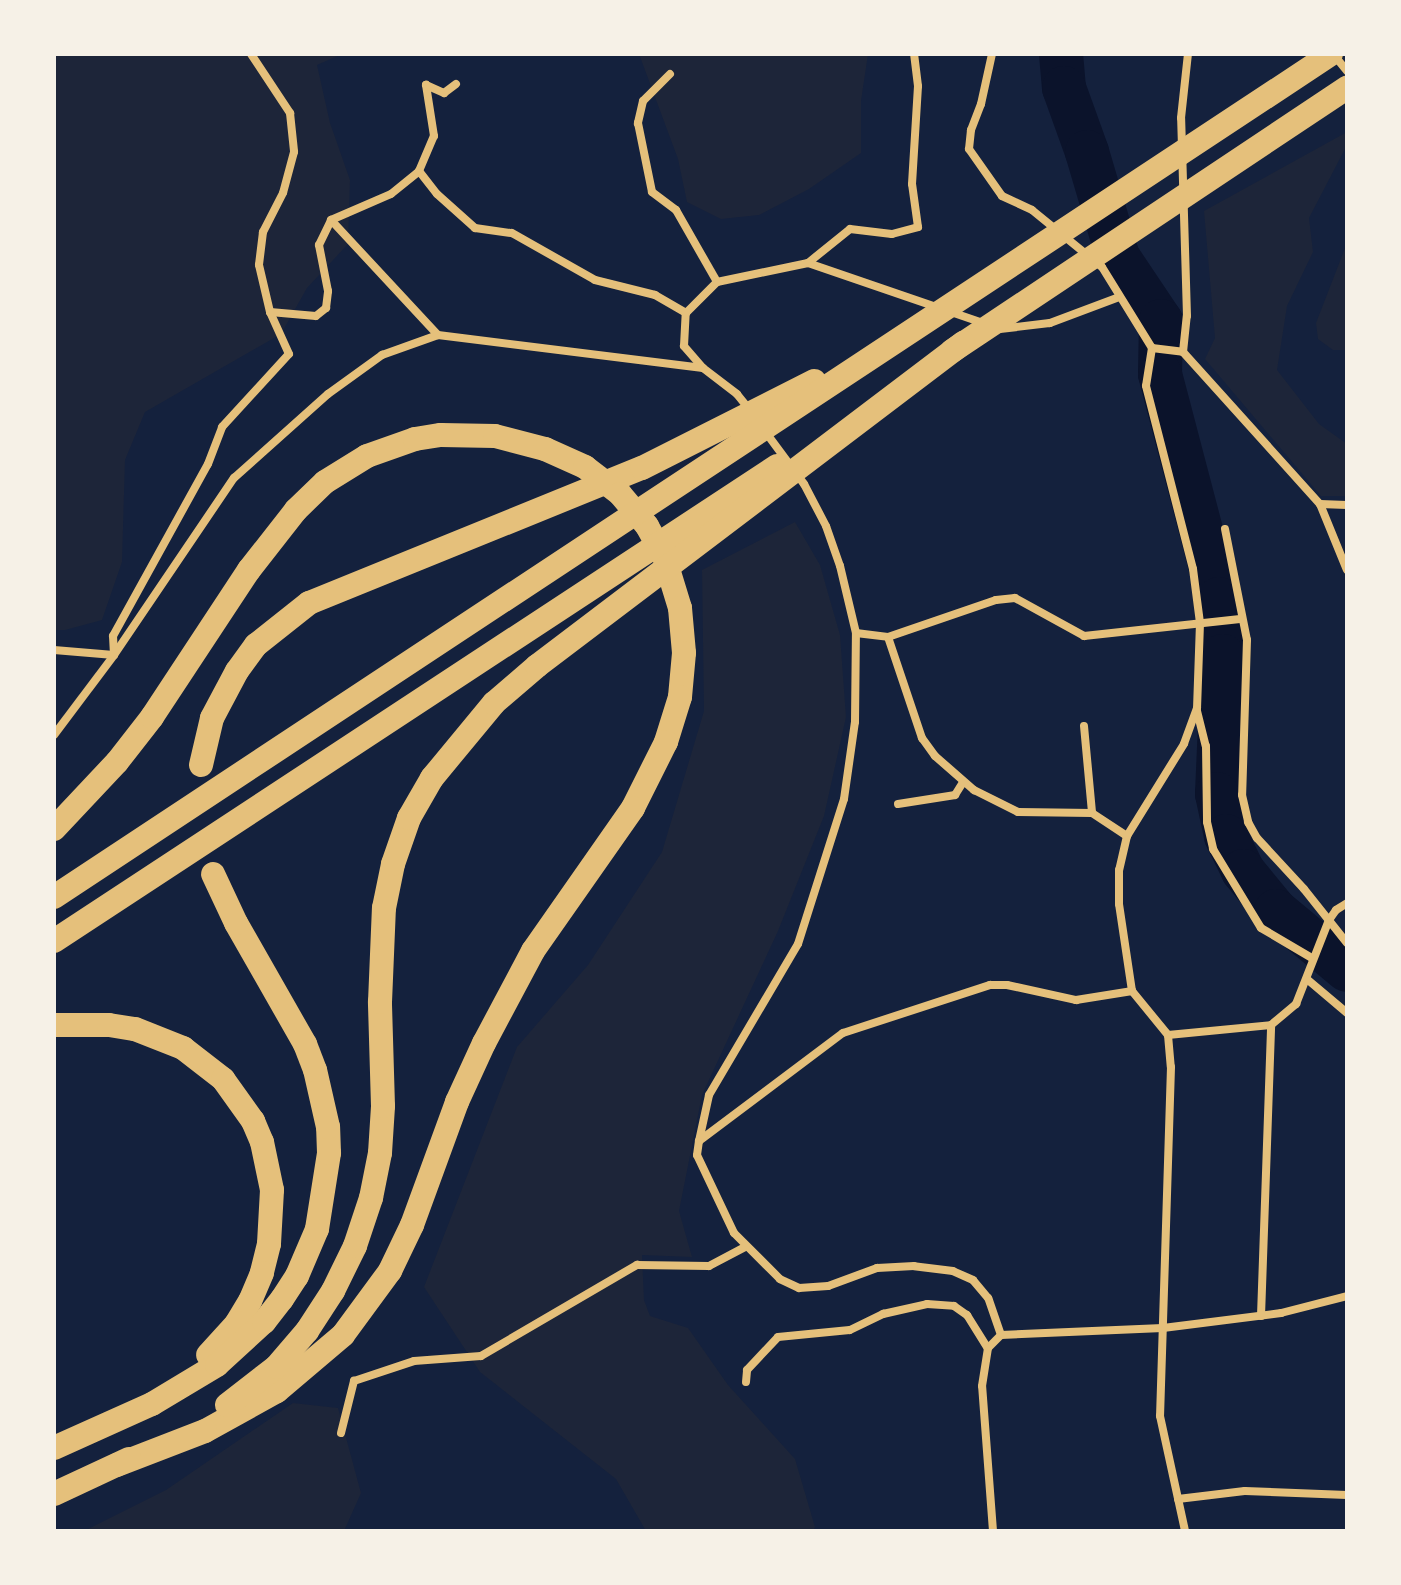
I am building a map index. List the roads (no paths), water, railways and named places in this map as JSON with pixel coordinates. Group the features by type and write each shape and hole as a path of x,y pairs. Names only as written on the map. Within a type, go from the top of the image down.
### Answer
{"highway":[{"path":"54,897 1332,54"},
{"path":"54,941 1347,88"},
{"path":"201,765 204,744 223,694 256,645 280,624 341,587 565,502 715,433 815,380 1145,167 1214,132"},
{"path":"54,1494 201,1422 240,1397 286,1355 333,1291 355,1246 380,1153 384,908 393,864 409,818 432,778 494,703 631,594 963,343"},
{"path":"54,829 117,762 152,717 249,570 296,510 325,482 367,456 415,439 441,435 495,436 545,449 585,467 620,494 647,526 665,559 680,608 684,653 680,697 666,742 633,808 533,951 484,1043 457,1102 412,1225 390,1271 343,1335 277,1391 205,1431 117,1465"},
{"path":"54,1448 186,1387 217,1365 264,1322 297,1276 323,1205 328,1127 315,1070 299,1034 236,923 213,874"},
{"path":"54,1025 109,1025 135,1029 183,1048 204,1062 223,1079 253,1121 262,1142 272,1190 269,1244 262,1273 237,1323 219,1345 188,1373 100,1427"}],"street":[{"path":"114,655 113,636 208,464 222,427 289,354 270,312 259,265 263,232 283,193 294,152 290,113 251,54"},
{"path":"914,54 918,86 912,184 918,227 892,234 850,229 808,263 717,282 686,313 684,346 703,368 737,394 804,484 826,526 840,566 856,633 855,722 844,799 827,860 798,944 709,1095 697,1155 734,1233 780,1279 799,1288 828,1286 877,1268 914,1266 953,1271 973,1280 988,1298 1001,1335"},
{"path":"992,54 981,104 971,130 969,149 1002,196 1032,210 1102,267 1152,348 1146,386 1193,569 1200,623 1197,708 1206,746 1207,822 1213,849 1261,928 1312,958"},
{"path":"1183,352 1187,316 1181,118 1188,54"},
{"path":"1332,54 1347,71"},
{"path":"670,74 643,101 638,123 652,192 676,210 717,282"},
{"path":"270,312 316,316 326,308 328,291 319,245 331,220 391,194 419,171 434,136 426,85 444,93 456,84"},
{"path":"419,171 437,194 475,228 512,233 595,280 655,295 686,313"},
{"path":"331,220 438,335"},
{"path":"808,263 1001,329 1050,323 1119,297"},
{"path":"54,735 114,655 234,478 328,394 382,355 438,335 703,368"},
{"path":"1152,348 1183,352 1320,504 1347,570"},
{"path":"1320,504 1347,505"},
{"path":"1225,529 1240,619 1247,640 1242,795 1248,822 1257,838 1347,943"},
{"path":"856,633 888,637 996,600 1015,598 1084,636 1240,619"},
{"path":"888,637 922,738 935,756 963,782 1018,812 1092,813 1127,836"},
{"path":"54,650 114,655"},
{"path":"1185,1531 1160,1416 1171,1067 1168,1035 1132,991 1119,904 1119,870 1127,836 1184,744 1197,708"},
{"path":"1084,726 1092,813"},
{"path":"898,804 955,795 963,782"},
{"path":"1168,1035 1271,1025 1296,1004 1329,920 1336,910 1347,903"},
{"path":"1308,980 1347,1013"},
{"path":"699,1141 843,1033 990,985 1007,985 1076,1000 1132,991"},
{"path":"1261,1316 1271,1025"},
{"path":"341,1433 354,1381 414,1361 481,1356 637,1265 709,1266 745,1247"},
{"path":"988,1348 1001,1335 1163,1328 1261,1316 1347,1296"},
{"path":"746,1382 747,1370 778,1337 850,1330 883,1314 927,1304 954,1306 967,1315 988,1348 982,1413 993,1531"},
{"path":"1178,1499 1245,1491 1347,1495"}],"waterway":[{"path":"1061,54 1064,88 1087,152 1118,257 1161,321 1160,374 1219,599 1223,656 1217,794 1226,836 1243,871 1276,911 1347,970"}]}
